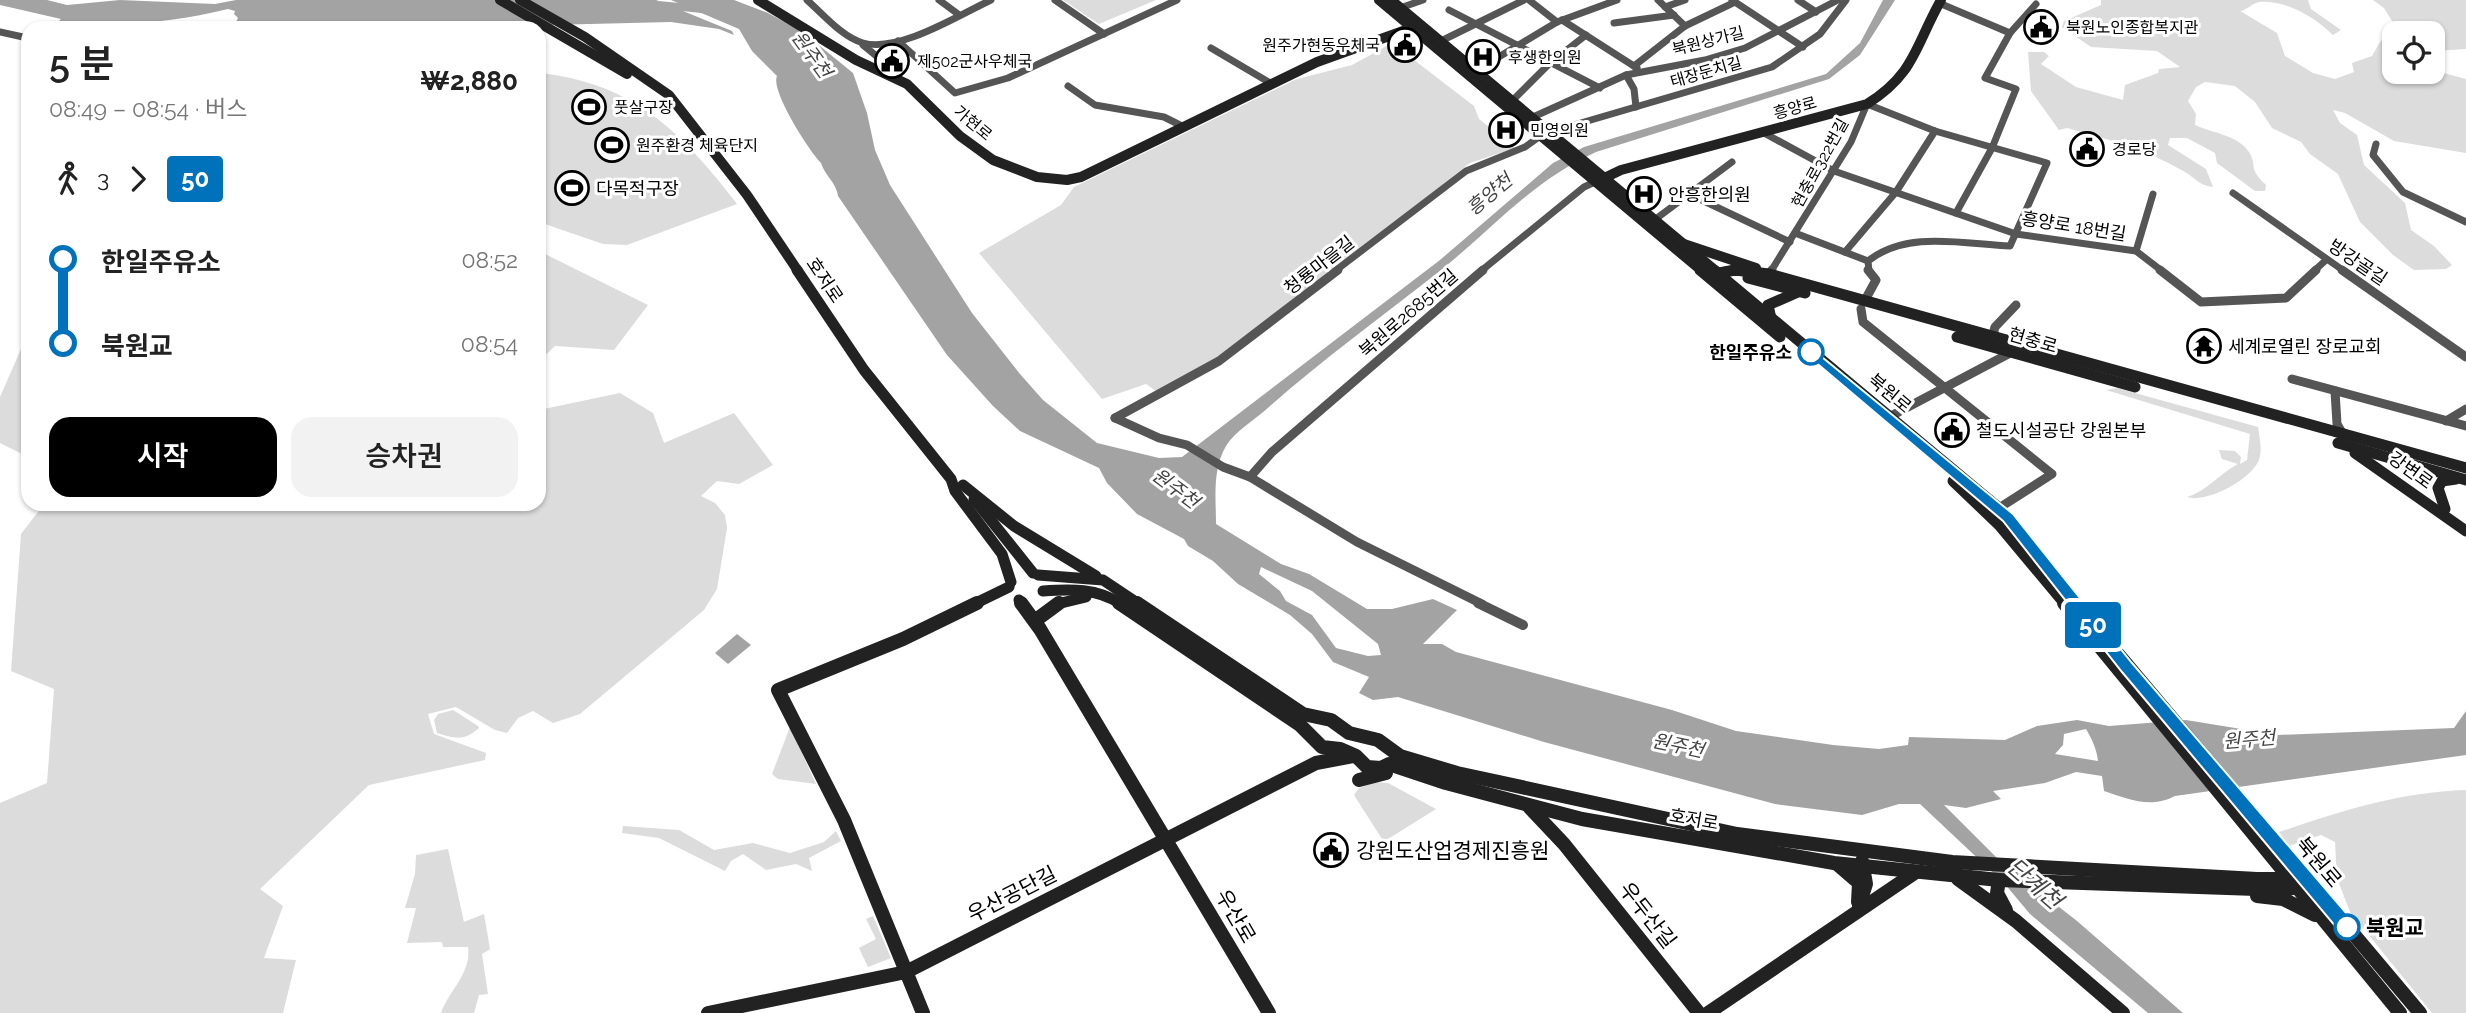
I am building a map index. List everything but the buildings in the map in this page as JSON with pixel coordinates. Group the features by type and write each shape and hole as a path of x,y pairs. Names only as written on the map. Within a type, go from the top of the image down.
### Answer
{"street":[{"name":"호저로","path":"500,0 538,21"},
{"name":"호저로","path":"520,0 672,100 747,195 864,370 957,482"},
{"name":"가현로","path":"758,0 805,24 856,60 908,85 969,144 1045,181 1059,182 1082,177 1317,62 1416,26"},
{"path":"807,0 885,63 893,76"},
{"path":"939,0 958,15"},
{"path":"860,42 878,45 898,41 991,0"},
{"path":"1055,0 1104,34"},
{"path":"898,41 956,93 1007,78 1177,0"},
{"path":"1379,0 1416,26 1539,137 1555,143 1597,178"},
{"path":"1391,0 1399,12"},
{"path":"1381,39 1395,26 1399,12 1423,0"},
{"path":"1441,41 1526,0 1641,70"},
{"name":"북원상가길","path":"1658,0 1685,26"},
{"path":"1665,7 1685,0"},
{"path":"1798,0 1816,12"},
{"name":"북원상가길","path":"1532,117 1641,70 1705,60 1745,48 1838,0"},
{"name":"태장둔치길","path":"1550,132 1772,67 1820,34 1846,0"},
{"path":"1477,70 1560,21 1611,1"},
{"name":"북원상가길","path":"1634,66 1685,26 1734,1 1779,32"},
{"path":"1938,1 2010,33"},
{"name":"흥양로","path":"1597,178 1867,104 1890,91 1905,76 1938,1"},
{"path":"1956,214 1992,148 2016,89 1985,78 2010,33 2036,4"},
{"path":"1449,10 1515,47 1600,88"},
{"name":"북원상가길","path":"1614,23 1674,15"},
{"name":"호저로","path":"546,25 638,76"},
{"path":"1416,26 1441,41 1477,70 1550,132 1555,143"},
{"path":"0,32 21,37"},
{"path":"1779,32 1803,47"},
{"path":"1513,101 1549,64 1586,36"},
{"path":"1211,48 1272,84"},
{"path":"1626,75 1634,89 1636,107"},
{"path":"1068,86 1095,105 1164,117 1184,127"},
{"path":"1867,104 1935,131 2047,163 2010,246 1896,243 1868,261 1868,270 1876,280 1863,306 1863,322 2053,474 1999,508"},
{"name":"현충로322번길","path":"1769,274 1834,170 1867,104"},
{"path":"1845,252 1896,192 1935,131"},
{"name":"흥양로 18번길","path":"1764,133 1834,170 2016,234 2136,251 2201,302 2286,298 2326,260"},
{"name":"청룡마을길","path":"1250,477 1223,467 1187,445 1159,438 1115,418 1219,361 1466,171 1525,147 1539,137"},
{"path":"2376,144 2373,155 2402,194 2424,207 2466,222"},
{"path":"1653,221 1731,163"},
{"name":"북원로","path":"1597,178 1680,243 1715,277 1771,319 1999,508 2122,669"},
{"name":"북원로","path":"1597,178 1990,513 2262,840 2420,1013"},
{"name":"북원로2685번길","path":"1250,477 1272,452 1451,296 1597,178"},
{"name":"방강골길","path":"2233,193 2466,357"},
{"path":"1689,194 1790,242"},
{"path":"2136,251 2153,194"},
{"name":"현충로322번길","path":"1795,233 1868,261"},
{"path":"1680,243 1769,274"},
{"name":"현충로","path":"1715,277 1735,270 1769,274 1863,306"},
{"name":"현충로","path":"1715,277 1744,277 1863,306 2339,436 2466,480"},
{"path":"1771,319 1768,305 1800,291"},
{"name":"현충로","path":"1991,342 1996,327 2016,305"},
{"name":"현충로","path":"1991,342 2012,352 2466,468"},
{"path":"1888,417 2012,352"},
{"path":"2292,379 2466,426"},
{"path":"2335,391 2339,436"},
{"path":"2446,421 2466,409"},
{"name":"강변로","path":"2339,436 2466,531"},
{"name":"강변로","path":"2364,456 2466,524"},
{"path":"1250,477 1357,542 1523,625"},
{"path":"2445,509 2438,488 2442,481 2450,478 2466,480"},
{"path":"957,482 1044,582 1040,623"},
{"path":"957,482 1014,526 1103,580"},
{"name":"우산로","path":"957,482 954,491 1002,554 1013,592 1040,623 1269,1013"},
{"path":"1013,592 1022,573 1036,574"},
{"name":"호저로","path":"1036,574 1103,580 1303,714 1334,721 1360,738 1378,740 1384,761"},
{"path":"923,1013 844,820 778,690 991,599 1013,592 1030,600 1041,593 1072,589 1106,594 1308,731 1322,747 1321,758 1316,764"},
{"path":"1040,623 1049,607 1075,597 1109,601 1134,613"},
{"path":"1308,731 1311,724 1320,719"},
{"name":"호저로","path":"1322,747 1340,749 1356,756 1367,767 1384,761 1457,773 1737,834 1860,849 1999,880 2219,882"},
{"path":"1316,764 1356,756"},
{"name":"호저로","path":"1384,761 1582,819 1835,863 1916,871 1948,868"},
{"path":"1384,761 1359,780 1409,770"},
{"name":"우산공단길","path":"708,1013 905,972 1316,764"},
{"path":"1554,811 1558,796"},
{"name":"우두산길","path":"1524,803 1538,813 1564,844 1699,1013"},
{"path":"1564,844 1562,832 1565,825 1582,819"},
{"path":"2219,882 2264,869 2267,859 2262,840"},
{"path":"1856,912 1867,893 1869,881 1860,849"},
{"path":"1835,863 1859,883 1856,912"},
{"path":"1948,868 2055,867 2285,890 2298,880"},
{"path":"1948,868 2123,1013"},
{"path":"1708,1013 1916,871"},
{"path":"1999,880 1999,900 2015,921"},
{"name":"북원로","path":"2298,880 2333,932 2400,1013"},
{"path":"2219,882 2293,902 2317,917 2333,932"}],"shaded area":[{"path":"1063,0 1156,0 1099,24"},
{"path":"2101,0 2308,0 2311,9 2341,30 2333,35 2309,16 2280,4 2259,2 2240,11 2277,33 2285,56 2313,73 2335,79 2354,72 2352,63 2372,56 2382,40 2382,84 2445,84 2445,73 2466,79 2466,153 2394,141 2345,113 2333,110 2340,123 2357,135 2364,165 2405,203 2411,230 2434,246 2452,265 2446,269 2414,270 2393,255 2360,222 2338,174 2310,154 2301,142 2272,128 2255,102 2235,86 2205,82 2196,87 2188,101 2196,114 2195,125 2232,138 2244,146 2252,157 2255,171 2266,185 2265,191 2255,191 2217,163 2215,153 2187,138 2170,138 2168,145 2206,169 2213,187 2142,151 2067,128 2059,130 2031,91 2028,52 2044,52 2049,56 2041,64 2076,87 2123,100 2125,85 2158,73 2159,69 2180,67 2157,51 2091,47 2062,27 2064,21 2101,5"},
{"path":"2373,0 2466,0 2466,49 2445,50 2445,21 2392,21 2384,8"},
{"path":"1392,43 1474,106 1479,119 1515,148 1470,163 1232,349 1156,391 1146,384 1102,399 979,253 1061,205 1074,187 1297,79 1352,65"},
{"name":"원주환경 체육단지","path":"546,74 602,88 653,115 696,155 737,204 627,245 603,244 546,224"},
{"path":"546,254 648,305 614,350 555,346 546,354"},
{"path":"21,349 21,454 0,443 0,397"},
{"path":"2117,388 2258,427 2261,449 2257,464 2241,480 2218,493 2196,498 2187,497 2201,491 2238,464 2222,459 2219,450 2235,451 2241,457 2240,464 2247,460 2250,434 2106,390"},
{"path":"620,393 653,413 664,443 734,413 773,465 739,484 717,481 701,496 715,503 725,515 727,528 717,589 704,610 580,714 553,723 533,711 518,718 507,733 495,730 456,707 428,714 434,734 486,753 485,760 369,785 260,889 283,906 264,958 296,960 283,1013 0,1013 0,803 47,783 54,689 11,671 21,534 39,511 546,511 546,409"},
{"path":"453,710 479,728 460,738 437,733 434,720 438,714"},
{"path":"790,727 816,784 778,779 772,774"},
{"path":"1376,782 1388,783 1436,809 1388,839 1382,839 1354,795 1359,788"},
{"path":"2466,790 2466,1013 2432,1013 2350,912 2337,878 2335,842 2321,835 2289,846 2279,832 2348,810 2394,799"},
{"path":"623,826 679,830 714,850 753,843 790,853 824,842 836,831 841,841 809,858 812,871 796,864 766,870 743,854 731,861 725,871 659,838 622,833"},
{"path":"448,849 464,922 484,914 490,949 482,954 488,994 479,995 474,1013 441,1013 463,974 468,947 443,947 442,942 407,943 416,908 405,908 415,874 416,855"},
{"path":"873,916 891,958 868,967 859,948 876,939 866,919"}],"water":[{"path":"0,0 47,0 67,5 120,0 215,4 236,0 656,0 732,31 734,35 719,29 671,22 546,25 546,21 236,21 235,11 228,9 156,21 59,21 61,19 0,5"},
{"path":"671,0 734,0 768,13 804,33 853,73 867,113 875,150 890,185 972,313 1020,374 1043,400 1097,443 1159,458 1182,457 1440,260 1553,163 1584,147 1826,74 1860,43 1883,0 1895,0 1860,55 1829,79 1596,152 1572,164 1531,192 1436,274 1330,356 1235,435 1226,446 1219,465 1216,524 1281,564 1309,574 1367,609 1392,609 1433,599 1457,610 1423,644 1442,644 1456,652 1672,710 1736,731 1879,749 1908,745 1909,737 2005,740 2037,726 2077,720 2109,726 2186,720 2278,735 2454,728 2466,711 2466,755 2175,796 2157,802 2130,800 2104,791 2102,776 2076,772 2045,783 1993,791 2001,799 1966,808 1944,805 1998,859 2077,921 2183,1013 2148,1013 2030,914 2004,883 1920,804 1899,804 1862,815 1775,804 1544,742 1398,697 1373,700 1359,693 1369,677 1333,662 1312,634 1290,615 1238,584 1213,561 1188,546 1184,539 1137,514 1107,483 1099,468 1020,431 993,406 947,355 838,196 821,163 785,107 776,83 777,76 752,51 739,29","holes":["1261,567 1312,591 1378,644 1381,655 1368,656 1336,648 1312,615 1286,601 1280,591 1259,574","2086,729 2098,761 2055,754 2063,745 2064,734"]},
{"path":"737,634 751,645 728,664 715,653"}],"waterway":[{"name":"원주천","path":"648,4 711,10"}],"bus line":[{"name":"50","path":"1811,352 2008,517 2127,668 2347,927"}],"place":[{"name":"북원노인종합복지관","path":"2041,27"},
{"name":"원주가현동우체국","path":"1405,45"},
{"name":"후생한의원","path":"1483,57"},
{"name":"제502군사우체국","path":"892,61"},
{"name":"풋살구장","path":"589,107"},
{"name":"민영의원","path":"1506,130"},
{"name":"원주환경 체육단지","path":"612,145"},
{"name":"경로당","path":"2087,149"},
{"name":"다목적구장","path":"572,188"},
{"name":"안흥한의원","path":"1644,194"},
{"name":"세계로열린 장로교회","path":"2204,346"},
{"name":"한일주유소","path":"1811,352"},
{"name":"철도시설공단 강원본부","path":"1952,430"},
{"name":"강원도산업경제진흥원","path":"1331,850"},
{"name":"북원교","path":"2347,927"}],"water label":[{"name":"흥양천","path":"1489,194"},
{"name":"단계천","path":"2035,883"}]}
